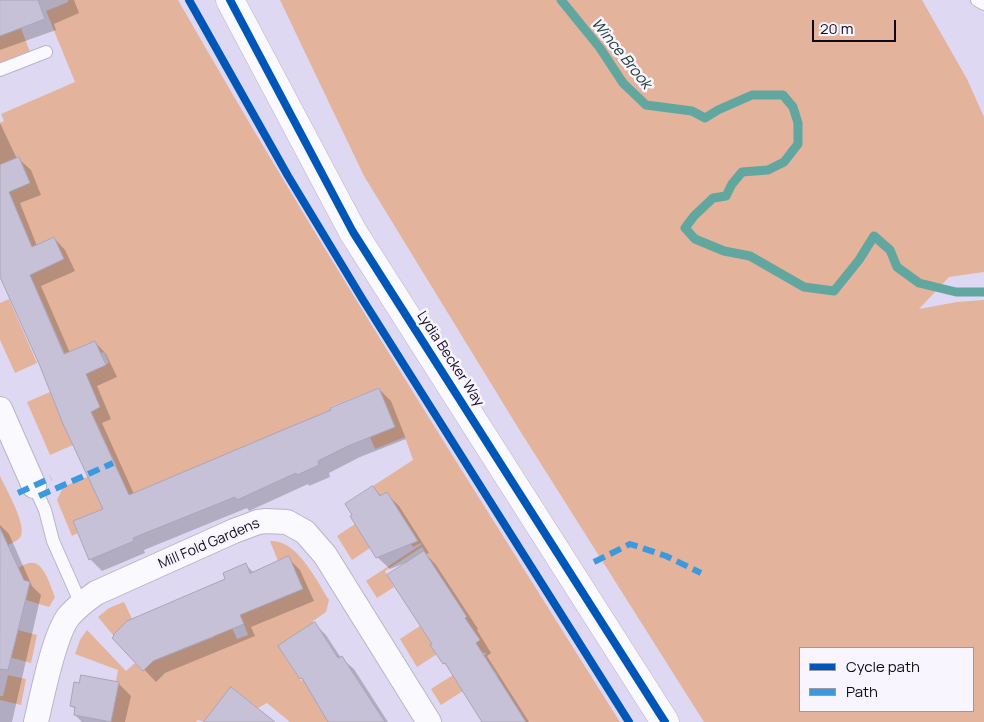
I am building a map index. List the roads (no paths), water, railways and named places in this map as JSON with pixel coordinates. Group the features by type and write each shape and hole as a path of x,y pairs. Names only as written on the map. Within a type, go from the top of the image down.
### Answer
{"street":[{"name":"Lydia Becker Way","path":"230,0 354,232 665,722"},
{"path":"0,409 34,486"},
{"name":"Mill Fold Gardens","path":"36,722 60,633 68,617 81,604 96,593 234,531 266,521 287,522 305,532 325,555 429,722"}],"lane":[{"path":"977,0 984,4"},
{"path":"0,70 46,52"},
{"path":"34,486 45,510 53,541 81,604"}],"waterway":[{"name":"Wince Brook","path":"561,0 600,48 623,83 646,105 692,111 705,118 752,95 783,95 793,107 798,123 798,144 784,162 768,170 742,172 732,184 726,196 713,198 694,216 685,228 695,239 724,251 750,256 804,287 834,291 859,260 874,236 890,250 897,267 919,283 956,292 984,292"}]}
